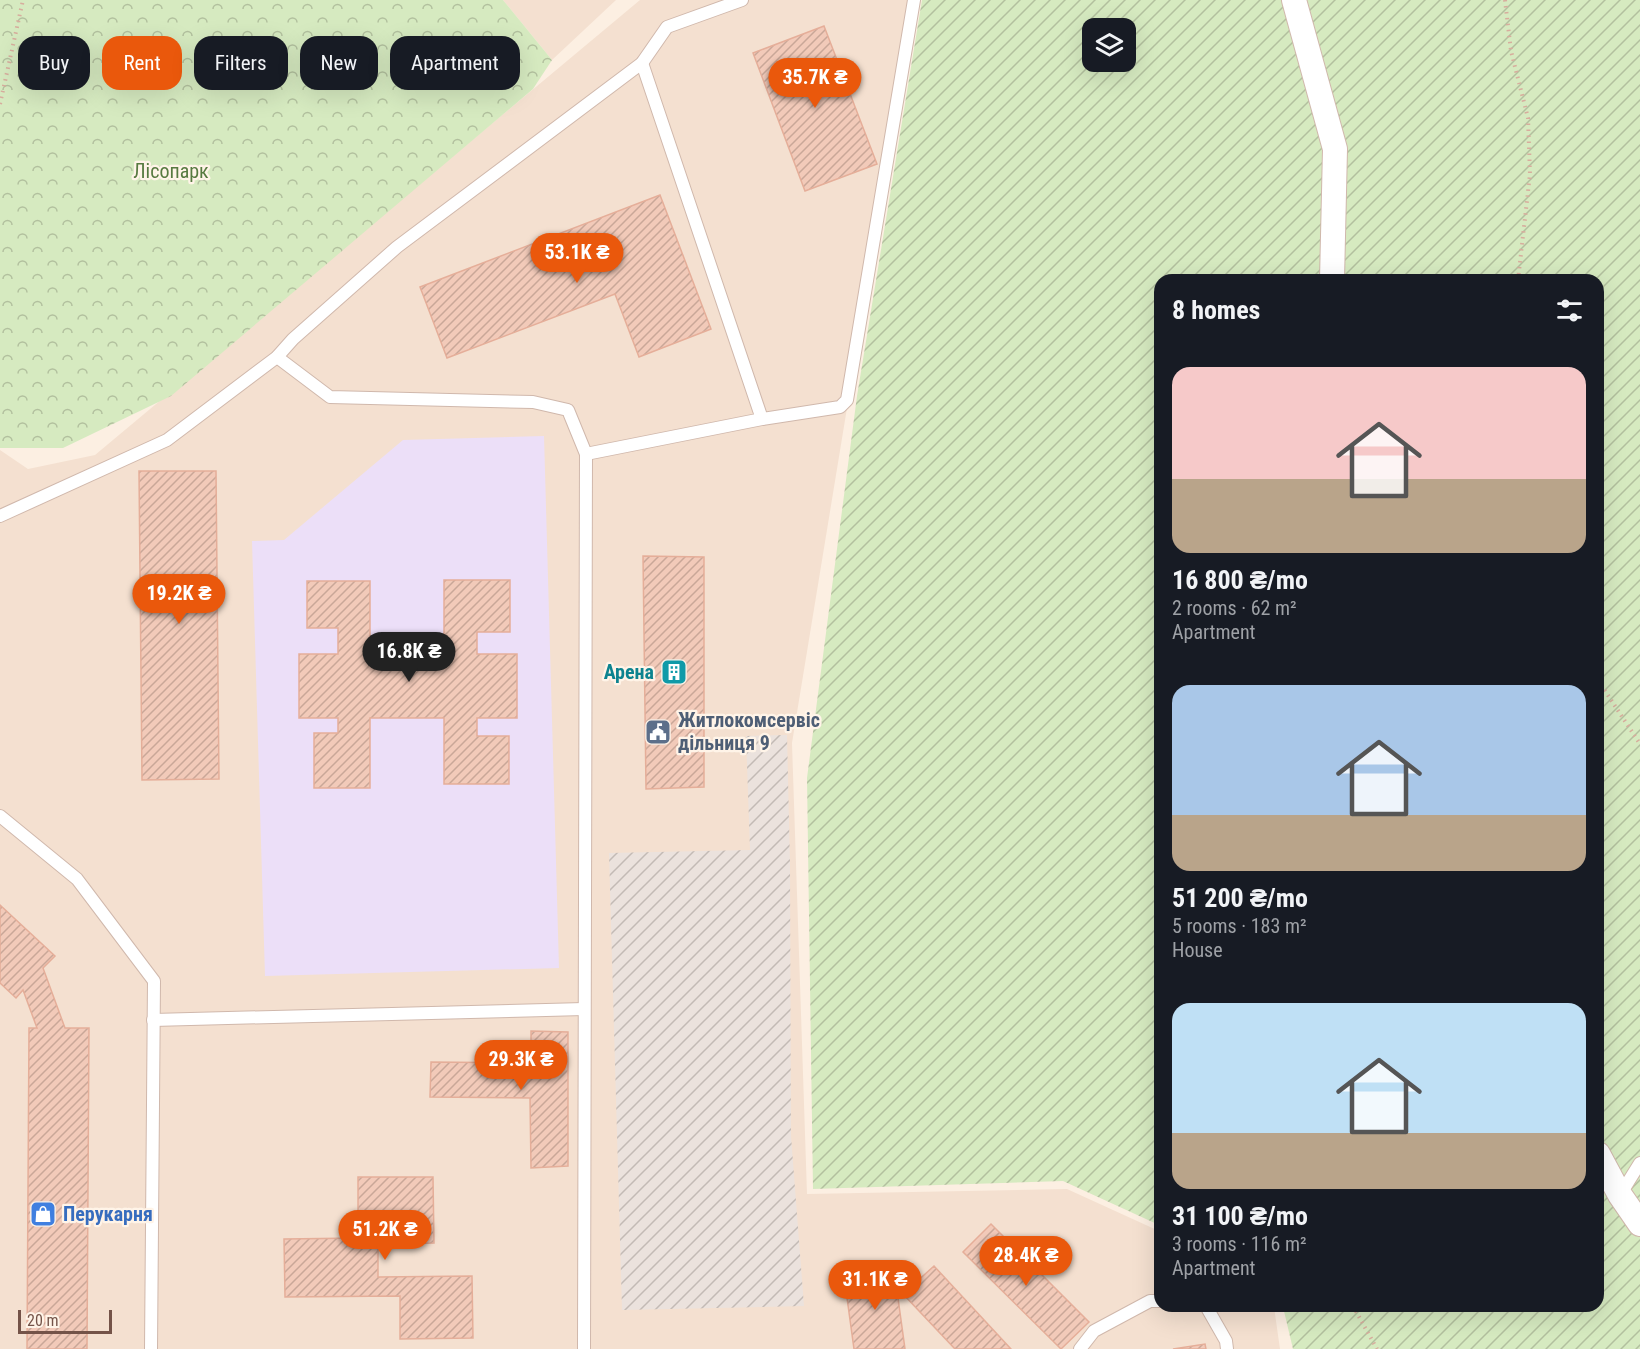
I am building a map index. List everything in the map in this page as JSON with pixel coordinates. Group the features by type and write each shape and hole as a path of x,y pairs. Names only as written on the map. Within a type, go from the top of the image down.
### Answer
{"street":[{"path":"1294,0 1335,149 1332,274"},
{"path":"1604,1165 1620,1195 1640,1224"}],"lane":[{"path":"0,516 167,440 277,357 293,339 397,247 642,63 667,27 742,0"},
{"path":"586,454 762,419 840,407 847,400 914,0"},
{"path":"642,63 762,419"},
{"path":"277,357 330,397 533,402 568,410 586,454 584,1349"},
{"path":"0,816 77,879 154,981 151,1349"},
{"path":"153,1020 585,1009"},
{"path":"1620,1195 1640,1163"},
{"path":"1080,1349 1094,1331 1154,1302"},
{"path":"1209,1312 1226,1341 1227,1349"}],"path":[{"path":"0,104 23,0"},
{"path":"1504,0 1511,51 1528,118 1530,174 1519,274"},
{"path":"1604,689 1640,744"},
{"path":"1356,1312 1377,1349"}],"shaded area":[{"path":"503,0 616,0 552,60"},
{"path":"640,0 914,0 792,743 807,1194 1067,1189 1154,1229 1154,1312 1275,1312 1280,1349 0,1349 0,450 28,469 95,455"},
{"path":"544,436 559,968 265,976 252,541 284,540 403,440"},
{"path":"787,735 791,1136 804,1306 622,1310 609,853 750,850 746,736"}],"green space":[{"name":"Лісопарк","path":"0,0 503,0 552,60 533,89 171,396 63,448 0,448"},
{"path":"922,0 1640,0 1640,1349 1293,1349 1284,1312 1604,1312 1604,274 1154,274 1154,1223 1063,1181 813,1189 807,778 857,396"}],"building":[{"path":"824,26 877,164 805,191 753,53"},
{"path":"660,195 711,329 639,357 615,294 447,358 420,287"},
{"path":"139,471 216,471 219,779 142,780"},
{"name":"Арена","path":"643,556 704,557 704,787 646,789"},
{"path":"444,580 510,580 510,632 477,632 477,654 517,654 517,718 477,718 477,736 509,736 509,784 444,784 444,718 370,718 370,788 314,788 314,733 338,733 338,718 299,718 299,654 338,654 338,628 307,628 307,581 370,581 370,654 444,654"},
{"path":"0,905 55,956 43,968 65,1028 89,1028 87,1349 27,1349 29,1028 37,1028 23,990 16,998 0,983"},
{"path":"531,1031 568,1032 568,1166 531,1168 530,1098 430,1097 431,1062 531,1063"},
{"path":"358,1177 433,1177 434,1243 378,1244 378,1277 472,1276 473,1338 400,1339 400,1296 285,1297 284,1239 358,1238"},
{"path":"991,1224 1089,1322 1061,1349 963,1252"},
{"path":"934,1266 1011,1349 955,1349 903,1294"},
{"path":"894,1269 905,1349 854,1349 844,1276"},
{"path":"1205,1344 1206,1349 1173,1349"}],"place":[{"name":"Арена","path":"674,672"},
{"name":"Житлокомсервіс дільниця 9","path":"658,732"},
{"name":"Перукарня","path":"43,1214"}]}
